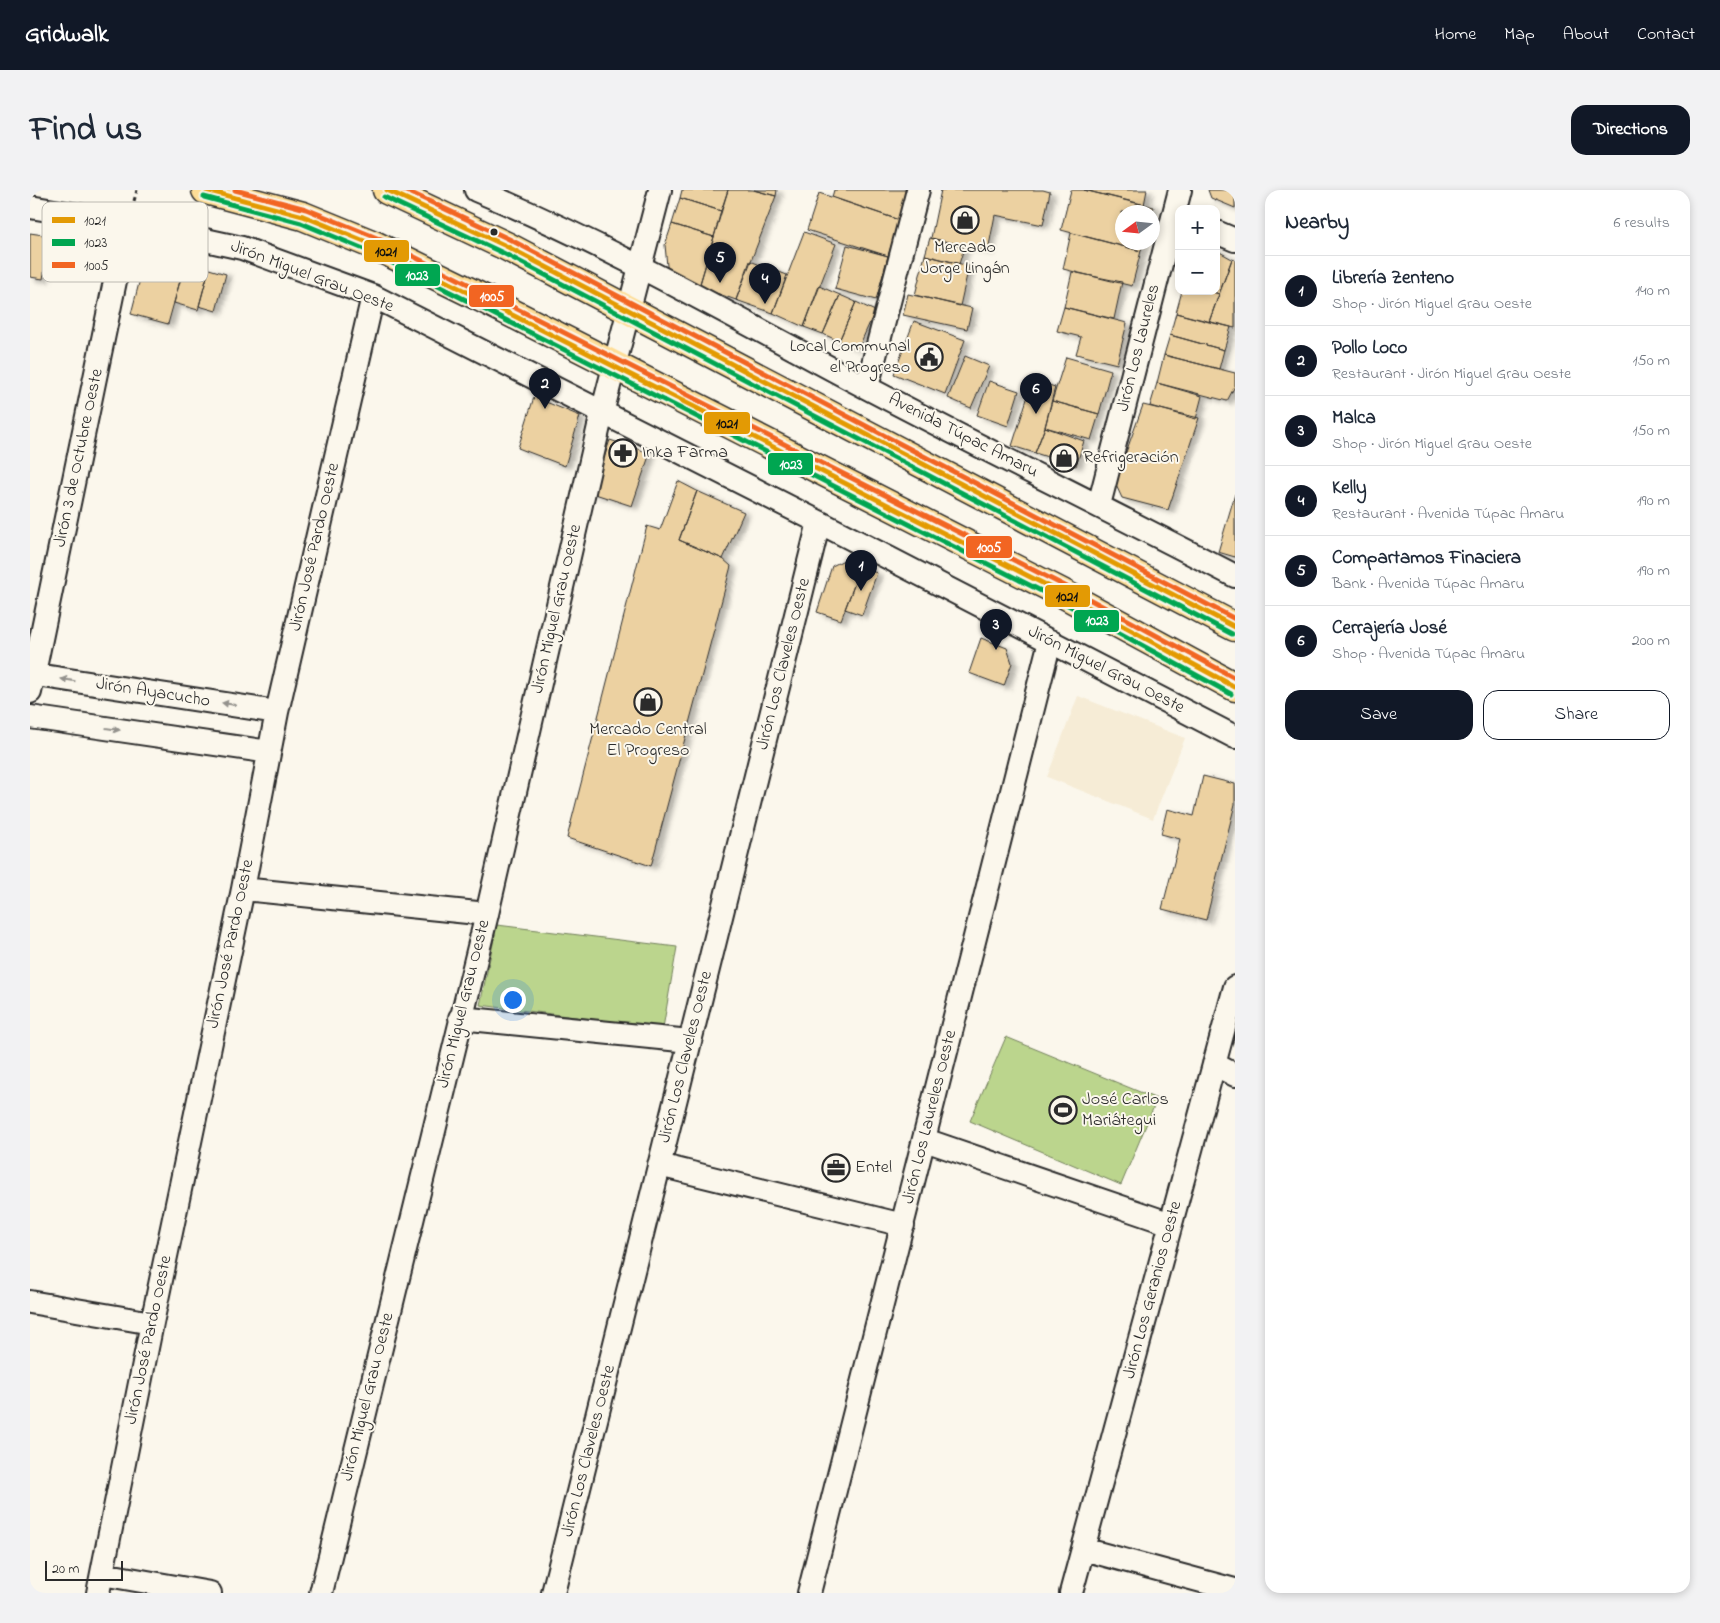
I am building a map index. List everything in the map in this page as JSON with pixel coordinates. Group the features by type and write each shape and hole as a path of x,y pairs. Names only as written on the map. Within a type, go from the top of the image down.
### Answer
{"highway":[{"path":"206,190 303,216 374,245 486,300 1062,594 1235,687"},
{"path":"387,190 506,246 1235,627"}],"street":[{"name":"Avenida Túpac Amaru","path":"476,190 515,206 641,267 867,387 1235,576"},
{"name":"Jirón Miguel Grau Oeste","path":"321,1593 460,1018 487,914 602,413 660,190"},
{"path":"867,387 918,190"},
{"name":"Jirón Los Laureles","path":"1178,205 1180,190"},
{"name":"Jirón Los Laureles","path":"1100,505 1175,218"},
{"path":"1220,234 1235,240"},
{"name":"Jirón Miguel Grau Oeste","path":"208,241 242,248 372,296 819,522 1235,737"},
{"name":"Jirón 3 de Octubre Oeste","path":"31,680 115,282"},
{"name":"Jirón José Pardo Oeste","path":"100,1583 152,1323 243,889 277,712 372,296"},
{"name":"Jirón Los Claveles Oeste","path":"554,1593 819,522"},
{"name":"Jirón Los Laureles Oeste","path":"809,1593 1050,641"},
{"name":"Jirón Ayacucho","path":"31,680 277,712"},
{"path":"30,717 269,752"},
{"path":"243,889 487,914"},
{"name":"Jirón Los Geranios Oeste","path":"1071,1593 1235,987"},
{"path":"460,1018 690,1041"},
{"path":"1214,1064 1235,1076"},
{"path":"925,1140 1171,1224"},
{"path":"660,1165 903,1225"},
{"path":"30,1302 152,1323"},
{"path":"1082,1549 1235,1590"},
{"path":"100,1583 210,1593"}],"shaded area":[{"path":"1078,696 1185,738 1153,819 1047,777"}],"green space":[{"path":"497,925 677,947 663,1028 480,1005"},
{"name":"José Carlos Mariátegui","path":"1006,1037 1157,1099 1121,1185 970,1121"}],"building":[{"path":"682,190 728,190 721,211 680,198"},
{"path":"728,190 753,190 776,196 736,300 699,287"},
{"path":"754,190 777,190 776,196"},
{"path":"834,190 909,190 899,220 832,197"},
{"name":"Mercado Jorge Lingán","path":"941,190 1043,190 1050,192 1043,225 995,215 988,251 931,238"},
{"path":"1071,190 1084,190 1146,205 1115,205 1115,244 1061,230"},
{"path":"1084,190 1147,190 1144,205"},
{"path":"1208,190 1235,190 1235,208 1211,198"},
{"path":"819,193 899,220 888,256 807,230"},
{"path":"680,198 721,211 714,237 672,224"},
{"path":"672,224 714,237 699,287 670,274 667,266 665,245"},
{"path":"804,232 836,244 804,327 773,313"},
{"path":"30,233 42,235 42,279 30,277"},
{"path":"1071,233 1115,244 1115,250 1141,251 1132,286 1063,269"},
{"path":"930,238 964,248 959,264 925,255"},
{"path":"847,245 888,256 876,300 835,289"},
{"path":"1220,252 1232,259 1220,291"},
{"path":"925,255 969,266 960,306 915,295"},
{"path":"1232,259 1235,260 1235,328 1209,322"},
{"path":"750,261 787,275 773,313 736,300"},
{"path":"209,269 226,274 216,311 199,306 205,282 208,282"},
{"path":"1072,272 1122,282 1114,319 1064,307"},
{"path":"139,282 180,282 168,324 131,314"},
{"path":"180,282 206,282 198,310 174,303"},
{"path":"819,286 840,295 823,334 804,327"},
{"path":"908,294 972,308 967,329 903,315"},
{"path":"840,295 856,302 839,341 823,334"},
{"path":"1181,295 1219,295 1209,322 1176,313"},
{"path":"856,302 875,311 858,349 839,341"},
{"path":"1064,307 1127,323 1117,364 1076,354 1081,337 1057,331"},
{"path":"1176,313 1231,327 1224,350 1170,335"},
{"name":"Local Communal el Progreso","path":"914,321 965,340 945,394 894,374"},
{"path":"1170,335 1224,350 1219,369 1164,355"},
{"path":"1164,355 1235,373 1235,386 1227,401 1157,383"},
{"path":"965,356 989,366 971,408 948,398"},
{"path":"1066,357 1111,370 1099,414 1052,401"},
{"path":"1033,380 1055,387 1045,427 1035,453 1012,446"},
{"path":"989,381 1019,391 1008,426 977,415"},
{"path":"1157,383 1202,396 1196,419 1150,406"},
{"path":"534,397 580,416 565,466 518,448"},
{"path":"1052,401 1099,414 1091,440 1045,427"},
{"path":"1143,405 1199,418 1168,510 1122,498 1115,483"},
{"path":"1045,427 1084,441 1076,466 1035,453"},
{"path":"610,440 650,453 632,506 592,493"},
{"name":"Mercado Central El Progreso","path":"678,481 697,491 679,540 723,559 731,566 651,866 567,838 647,526 660,530"},
{"path":"697,491 744,512 723,559 679,540"},
{"path":"1235,494 1235,557 1218,552"},
{"path":"844,560 861,567 841,620 817,612 832,566"},
{"path":"861,567 877,573 862,615 845,609"},
{"path":"981,638 1007,648 1012,663 1004,686 969,673"},
{"path":"1203,776 1235,784 1235,804 1206,920 1162,909 1180,839 1161,834 1167,809 1194,816"}],"transit line":[{"name":"1021","path":"206,190 303,216 374,245 1062,593 1235,687"},
{"name":"1005","path":"235,190 306,209 377,238 1065,586 1235,678"},
{"name":"1021","path":"387,190 506,246 1235,627"},
{"name":"1005","path":"405,190 509,239 1235,619"},
{"name":"1023","path":"204,197 301,223 371,252 1059,600 1231,694"},
{"name":"1023","path":"384,197 503,253 1232,634"}],"place":[{"name":"Mercado Jorge Lingán","path":"965,220"},
{"name":"Compartamos Finaciera","path":"720,283"},
{"name":"Kelly","path":"765,304"},
{"name":"Local Communal el Progreso","path":"929,357"},
{"name":"Pollo Loco","path":"545,409"},
{"name":"Cerrajería José","path":"1036,414"},
{"name":"Inka Farma","path":"623,453"},
{"name":"Refrigeración","path":"1064,458"},
{"name":"Librería Zenteno","path":"861,591"},
{"name":"Malca","path":"996,650"},
{"name":"Mercado Central El Progreso","path":"648,702"},
{"name":"José Carlos Mariátegui","path":"1063,1110"},
{"name":"Entel","path":"836,1168"}]}
